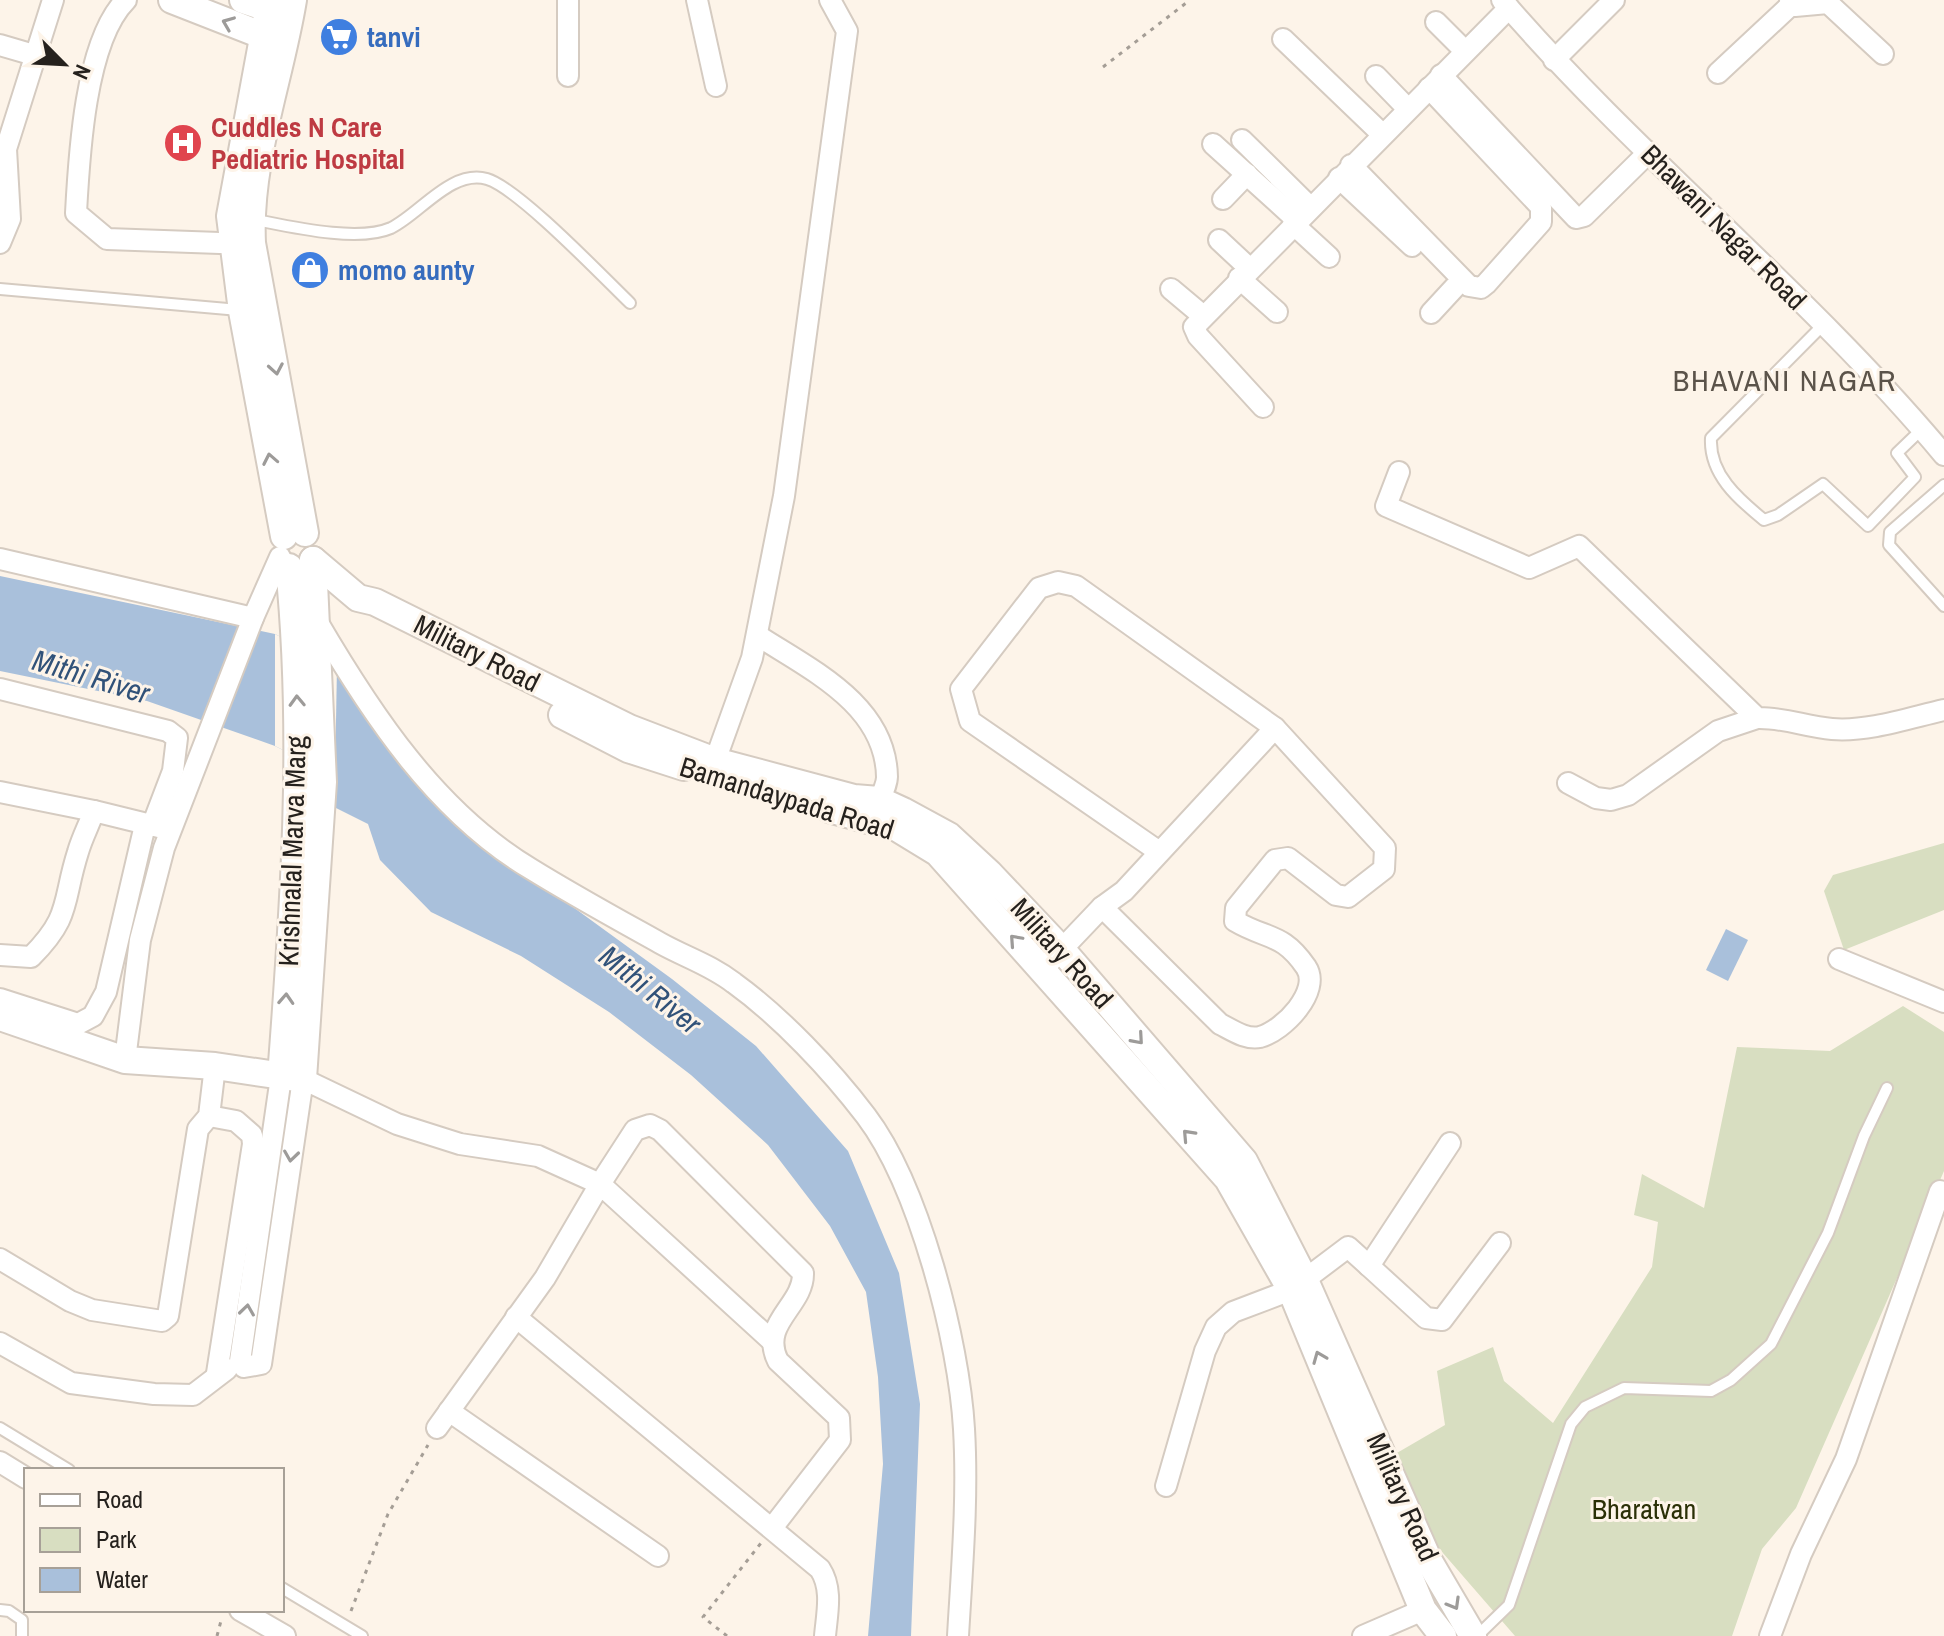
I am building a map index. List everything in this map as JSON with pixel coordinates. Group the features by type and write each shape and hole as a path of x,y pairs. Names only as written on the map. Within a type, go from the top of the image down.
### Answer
{"street":[{"path":"0,243 10,219 6,149 53,0"},
{"path":"126,0 116,10 94,68 80,148 76,213 107,239 242,231"},
{"path":"172,0 275,41"},
{"path":"243,0 280,6 242,231 294,550 310,625 383,724 438,793 467,822 527,867 665,946 698,959 736,984 814,1055 867,1117 916,1217 951,1331 964,1426 966,1483 958,1636"},
{"path":"568,0 568,76"},
{"path":"697,0 716,86"},
{"path":"715,761 752,658 786,480 847,31 830,0"},
{"path":"1554,60 1614,0"},
{"path":"1718,73 1791,2 1801,6 1828,3 1883,54"},
{"path":"1263,407 1198,336 1194,327 1202,315 1465,51 1505,4"},
{"name":"Bhawani Nagar Road","path":"1505,4 1554,60 1769,269 1944,455"},
{"path":"1436,22 1465,51"},
{"path":"1283,39 1382,134"},
{"path":"0,45 34,55"},
{"path":"1376,76 1408,109"},
{"path":"1435,82 1576,218 1584,216 1649,152"},
{"path":"1345,171 1469,286 1481,288 1486,284 1541,222 1541,207 1435,82"},
{"path":"1242,140 1329,257"},
{"path":"1213,144 1300,217"},
{"path":"1345,171 1462,293 1431,313"},
{"path":"1223,199 1247,174"},
{"path":"1219,240 1277,312"},
{"path":"1171,289 1202,315"},
{"path":"1399,472 1386,506 1529,568 1579,546 1757,718"},
{"path":"125,1060 140,940 156,874 156,827 187,791 252,620 294,550"},
{"name":"Military Road","path":"294,550 358,598 362,612 451,649 557,703 715,761 764,783 854,798 887,815 944,845 1062,950 1244,1161 1341,1384 1429,1561 1475,1636"},
{"path":"0,559 252,620"},
{"path":"1102,907 1220,1024 1241,1035 1257,1038 1275,1031 1307,997 1310,982 1308,970 1277,936 1252,931 1235,921 1236,908 1275,860 1282,857 1288,858 1336,895 1348,897 1384,869 1385,848 1275,728 1076,586 1058,582 1039,588 961,689 964,708 970,721 1158,851"},
{"name":"Krishnalal Marva Marg","path":"292,1078 311,780 310,625"},
{"path":"757,635 849,697 871,721 887,779 887,815"},
{"path":"0,689 168,731 177,738 173,771 106,992 93,1016 78,1024 0,999"},
{"name":"Bamandaypada Road","path":"557,703 628,749 764,783"},
{"path":"1568,783 1596,798 1611,800 1628,795 1718,731 1757,718 1777,717 1831,729 1854,729 1944,710"},
{"path":"1042,970 1102,907 1124,891 1275,728"},
{"path":"0,792 156,827"},
{"path":"0,955 31,957 55,934 66,906 78,851 94,811"},
{"path":"944,845 1042,970 1228,1179 1298,1284"},
{"path":"1839,959 1944,1002"},
{"path":"1093,1028 1112,1009"},
{"path":"0,1017 125,1060 215,1066 292,1078 397,1124 460,1144 538,1156 600,1184 772,1341 778,1361 839,1418 840,1440 772,1528"},
{"path":"0,1259 81,1306 162,1321 168,1316 198,1129 209,1116 215,1066"},
{"path":"242,1363 258,1234 292,1078"},
{"path":"242,1363 244,1367 261,1364 280,1238 292,1078"},
{"path":"209,1116 236,1121 252,1135 253,1144 217,1373"},
{"path":"658,1556 443,1420 545,1278 635,1130 650,1125 660,1130 803,1273 804,1286 786,1310 772,1341"},
{"path":"1369,1266 1450,1143"},
{"path":"1770,1636 1801,1554 1846,1459 1940,1191"},
{"path":"258,1234 280,1238"},
{"path":"1166,1486 1205,1351 1216,1327 1233,1312 1298,1284 1348,1247 1426,1318 1442,1320 1500,1243"},
{"path":"516,1317 820,1569 827,1579 825,1636"},
{"path":"0,1343 71,1383 104,1388 193,1395 217,1373 242,1363"},
{"path":"1341,1384 1423,1610 1443,1636"},
{"path":"0,1462 24,1477"},
{"path":"1363,1636 1423,1610"},
{"path":"243,1612 285,1636"}],"lane":[{"path":"242,231 361,234 390,228 458,182 485,178 514,194 630,303"},
{"path":"0,289 254,310"},
{"path":"1822,326 1711,438 1710,456 1722,478 1745,504 1764,520 1778,515 1823,484 1868,526 1915,477 1897,453 1922,429"},
{"path":"1944,485 1890,532 1888,538 1889,545 1944,606"},
{"path":"1475,1636 1509,1605 1571,1424 1585,1407 1624,1388 1711,1391 1731,1380 1771,1344 1828,1233 1864,1136 1887,1088"},
{"path":"0,1428 66,1468"},
{"path":"284,1589 362,1636"},
{"path":"0,1610 9,1611 22,1620 22,1636"}],"path":[{"path":"1103,67 1190,0"},
{"path":"345,1626 388,1514 443,1420"},
{"path":"727,1636 703,1617 772,1528"},
{"path":"217,1636 224,1612"}],"green space":[{"path":"1944,843 1944,910 1844,950 1824,891 1833,875"},
{"name":"Bharatvan","path":"1903,1006 1944,1032 1944,1171 1796,1508 1762,1549 1732,1636 1515,1636 1436,1545 1390,1457 1445,1425 1437,1371 1493,1347 1504,1381 1553,1423 1652,1267 1658,1222 1634,1215 1642,1174 1704,1208 1737,1047 1830,1051"}],"water":[{"name":"Mithi River","path":"0,576 275,634 337,666 441,811 672,979 756,1046 848,1151 899,1273 920,1404 911,1636 868,1636 883,1464 878,1377 866,1292 830,1226 768,1145 691,1075 609,1012 521,956 431,912 380,860 368,824 336,808 335,776 275,746 147,701 0,671"},
{"path":"1726,929 1748,940 1728,981 1706,970"}],"pier":[{"path":"275,634 337,666 335,776 275,746"}],"place":[{"name":"tanvi","path":"339,37"},
{"name":"Cuddles N Care Pediatric Hospital","path":"183,143"},
{"name":"momo aunty","path":"310,270"}],"district":[{"name":"BHAVANI NAGAR","path":"1785,381"}]}
